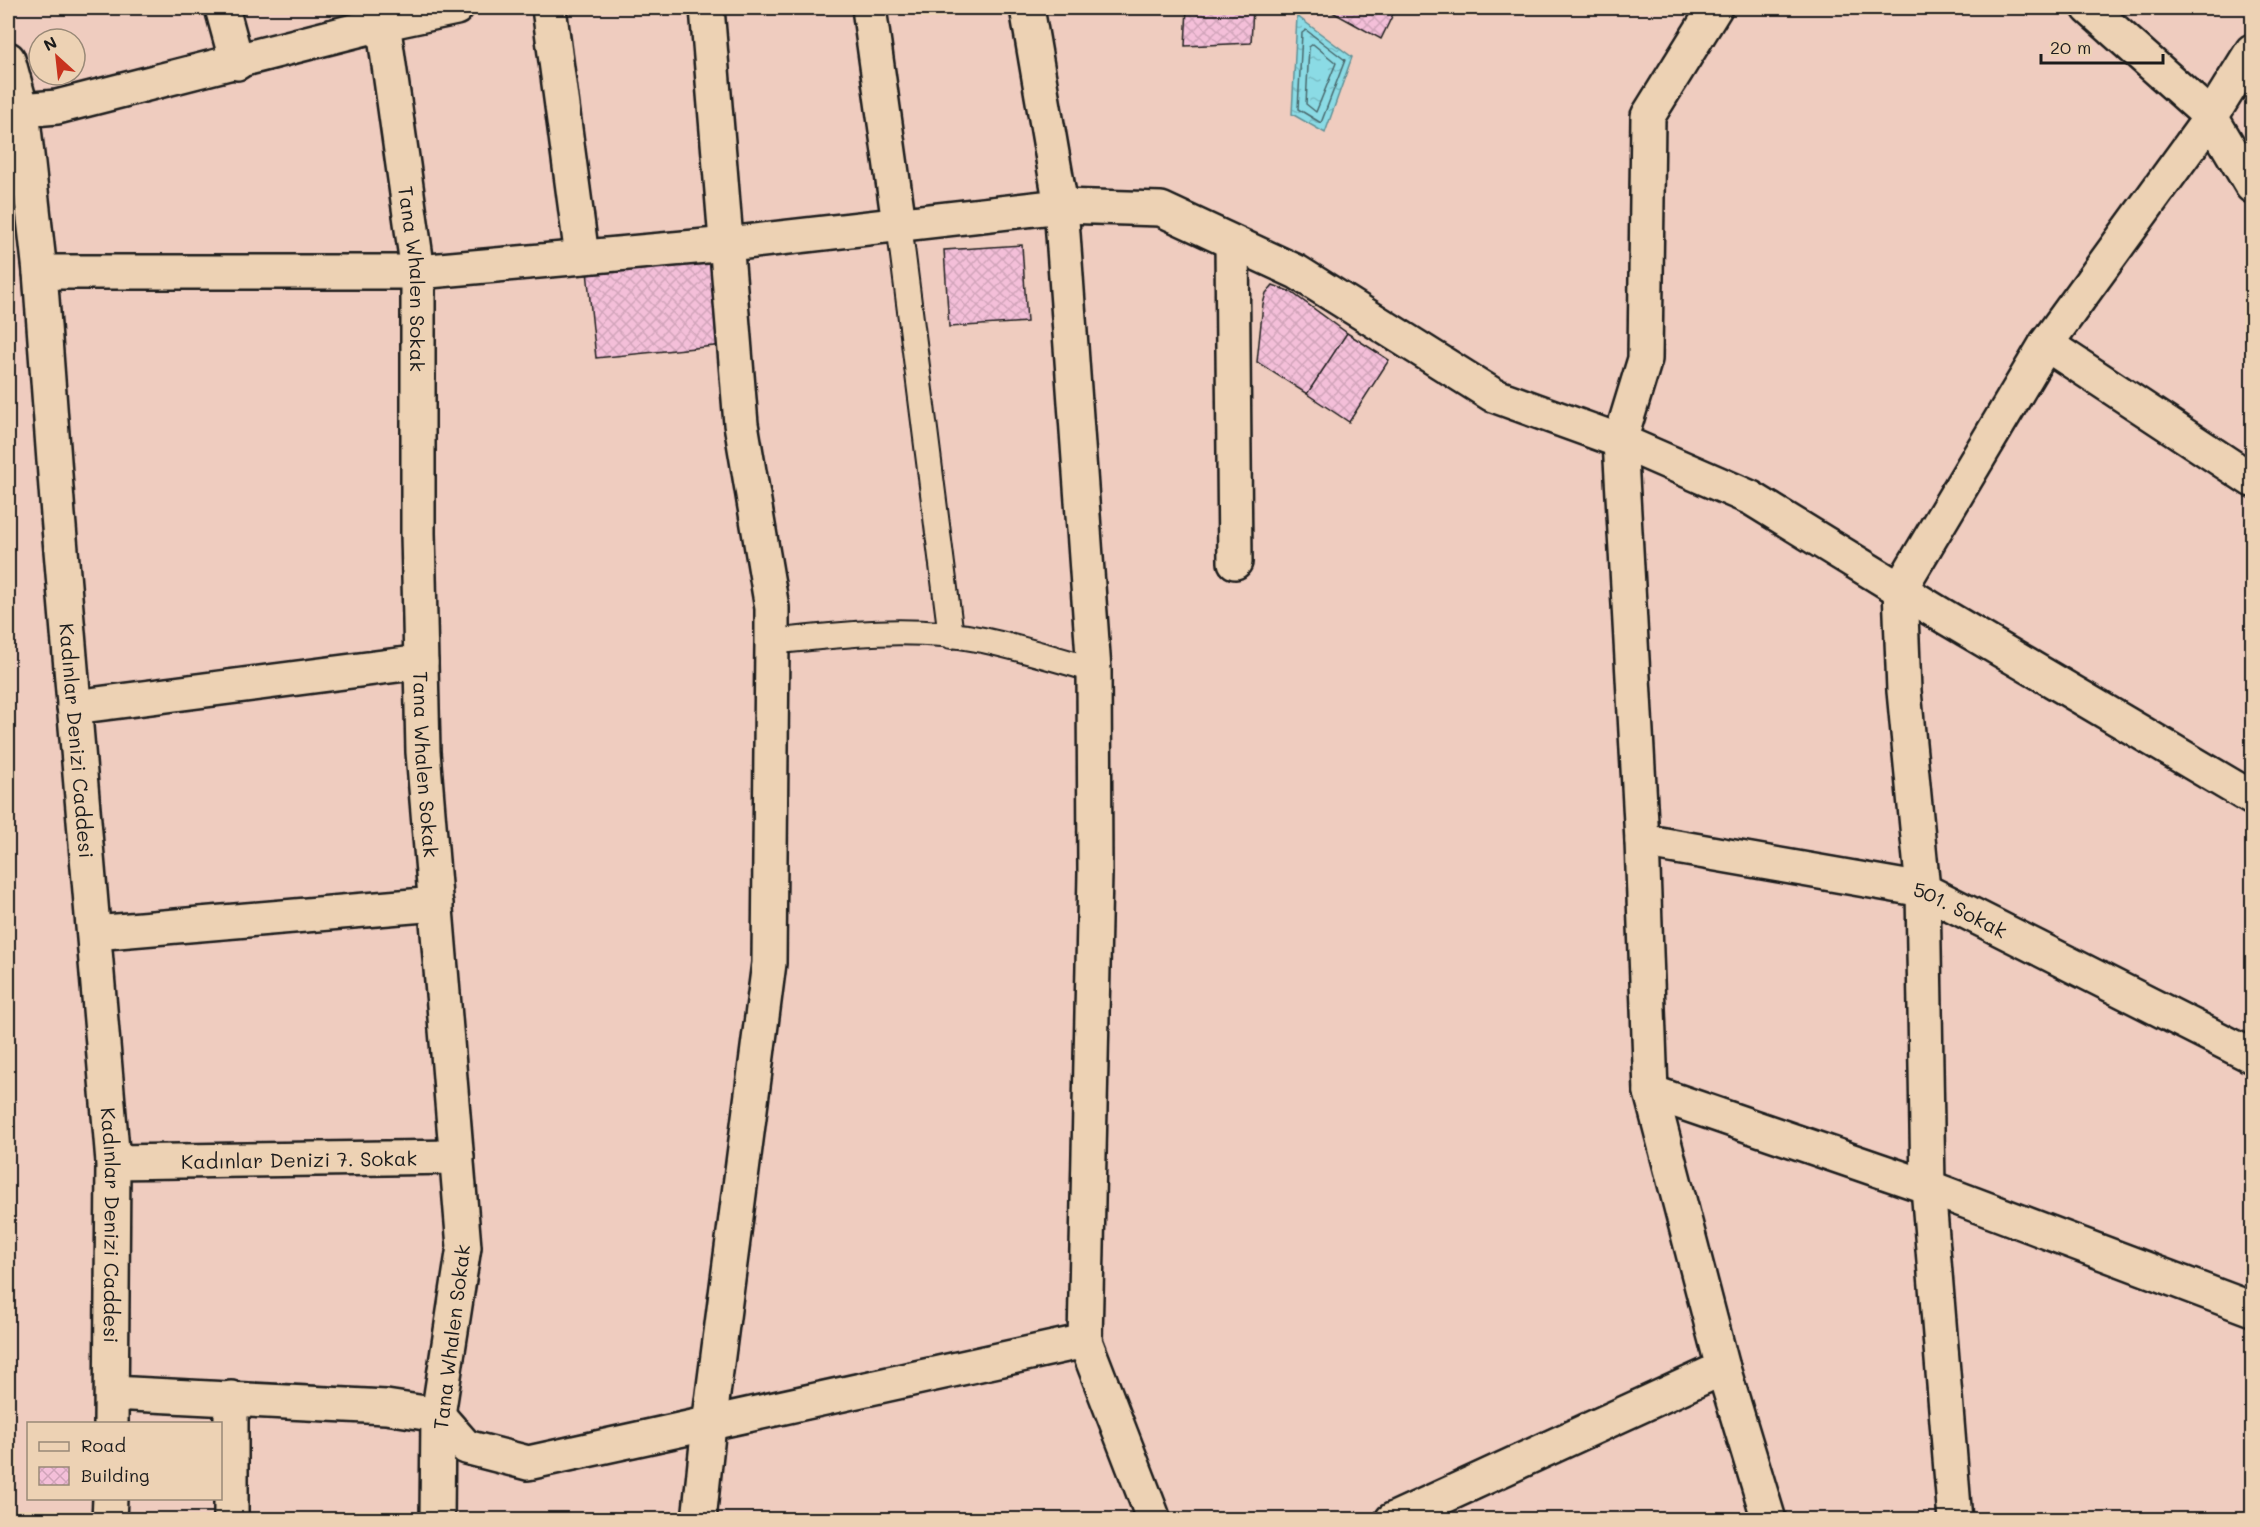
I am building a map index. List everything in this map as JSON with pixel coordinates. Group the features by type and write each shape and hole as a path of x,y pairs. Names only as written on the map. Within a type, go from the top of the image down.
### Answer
{"street":[{"path":"222,8 237,63"},
{"path":"22,110 57,107 237,63 383,15 456,8"},
{"path":"549,8 582,257"},
{"path":"699,1520 709,1425 769,963 772,642 772,608 741,424 707,8"},
{"path":"869,8 899,224"},
{"path":"1028,8 1062,206 1094,670 1095,873 1085,1341 1154,1520"},
{"path":"1715,8 1648,116 1645,359 1620,441 1642,842 1651,1092 1723,1368 1769,1520"},
{"path":"2090,8 2211,117 2253,186"},
{"name":"Tana Whalen Sokak","path":"383,15 418,272 418,533 423,752 464,1247 438,1415 437,1520"},
{"path":"1955,1520 1928,1187 1923,890 1904,691 1900,590 2046,345 2211,117 2253,51"},
{"name":"Kadınlar Denizi Caddesi","path":"8,59 22,110 40,273 127,1162 112,1408"},
{"path":"40,273 418,272 728,244 1062,206 1161,209 1297,272 1493,395 1620,441 1751,498 1900,590 2253,798"},
{"path":"1232,243 1235,562"},
{"path":"2046,345 2253,480"},
{"path":"82,706 421,662"},
{"name":"501. Sokak","path":"1642,842 1923,890 2253,1056"},
{"path":"106,932 436,904"},
{"path":"1651,1092 1928,1187 2253,1310"},
{"name":"Kadınlar Denizi 7. Sokak","path":"127,1162 457,1157"},
{"path":"112,1408 152,1394 386,1407 438,1415 466,1447 528,1463 1085,1341"},
{"path":"1392,1520 1723,1368"},
{"path":"231,1398 231,1520"},
{"path":"109,1520 110,1500"}],"lane":[{"path":"899,224 951,636"},
{"path":"772,642 839,634 951,636 981,640 1094,670"}],"water":[{"path":"1297,16 1352,57 1325,133 1292,114"}],"building":[{"path":"1187,8 1253,8 1251,43 1185,46"},
{"path":"1325,8 1396,8 1381,39"},
{"path":"1022,245 1027,322 949,327 944,250"},
{"path":"715,258 724,345 596,358 587,271"},
{"path":"1273,285 1291,292 1347,333 1307,394 1257,362 1263,304 1266,293"},
{"path":"1347,333 1389,360 1349,422 1307,394"}]}
